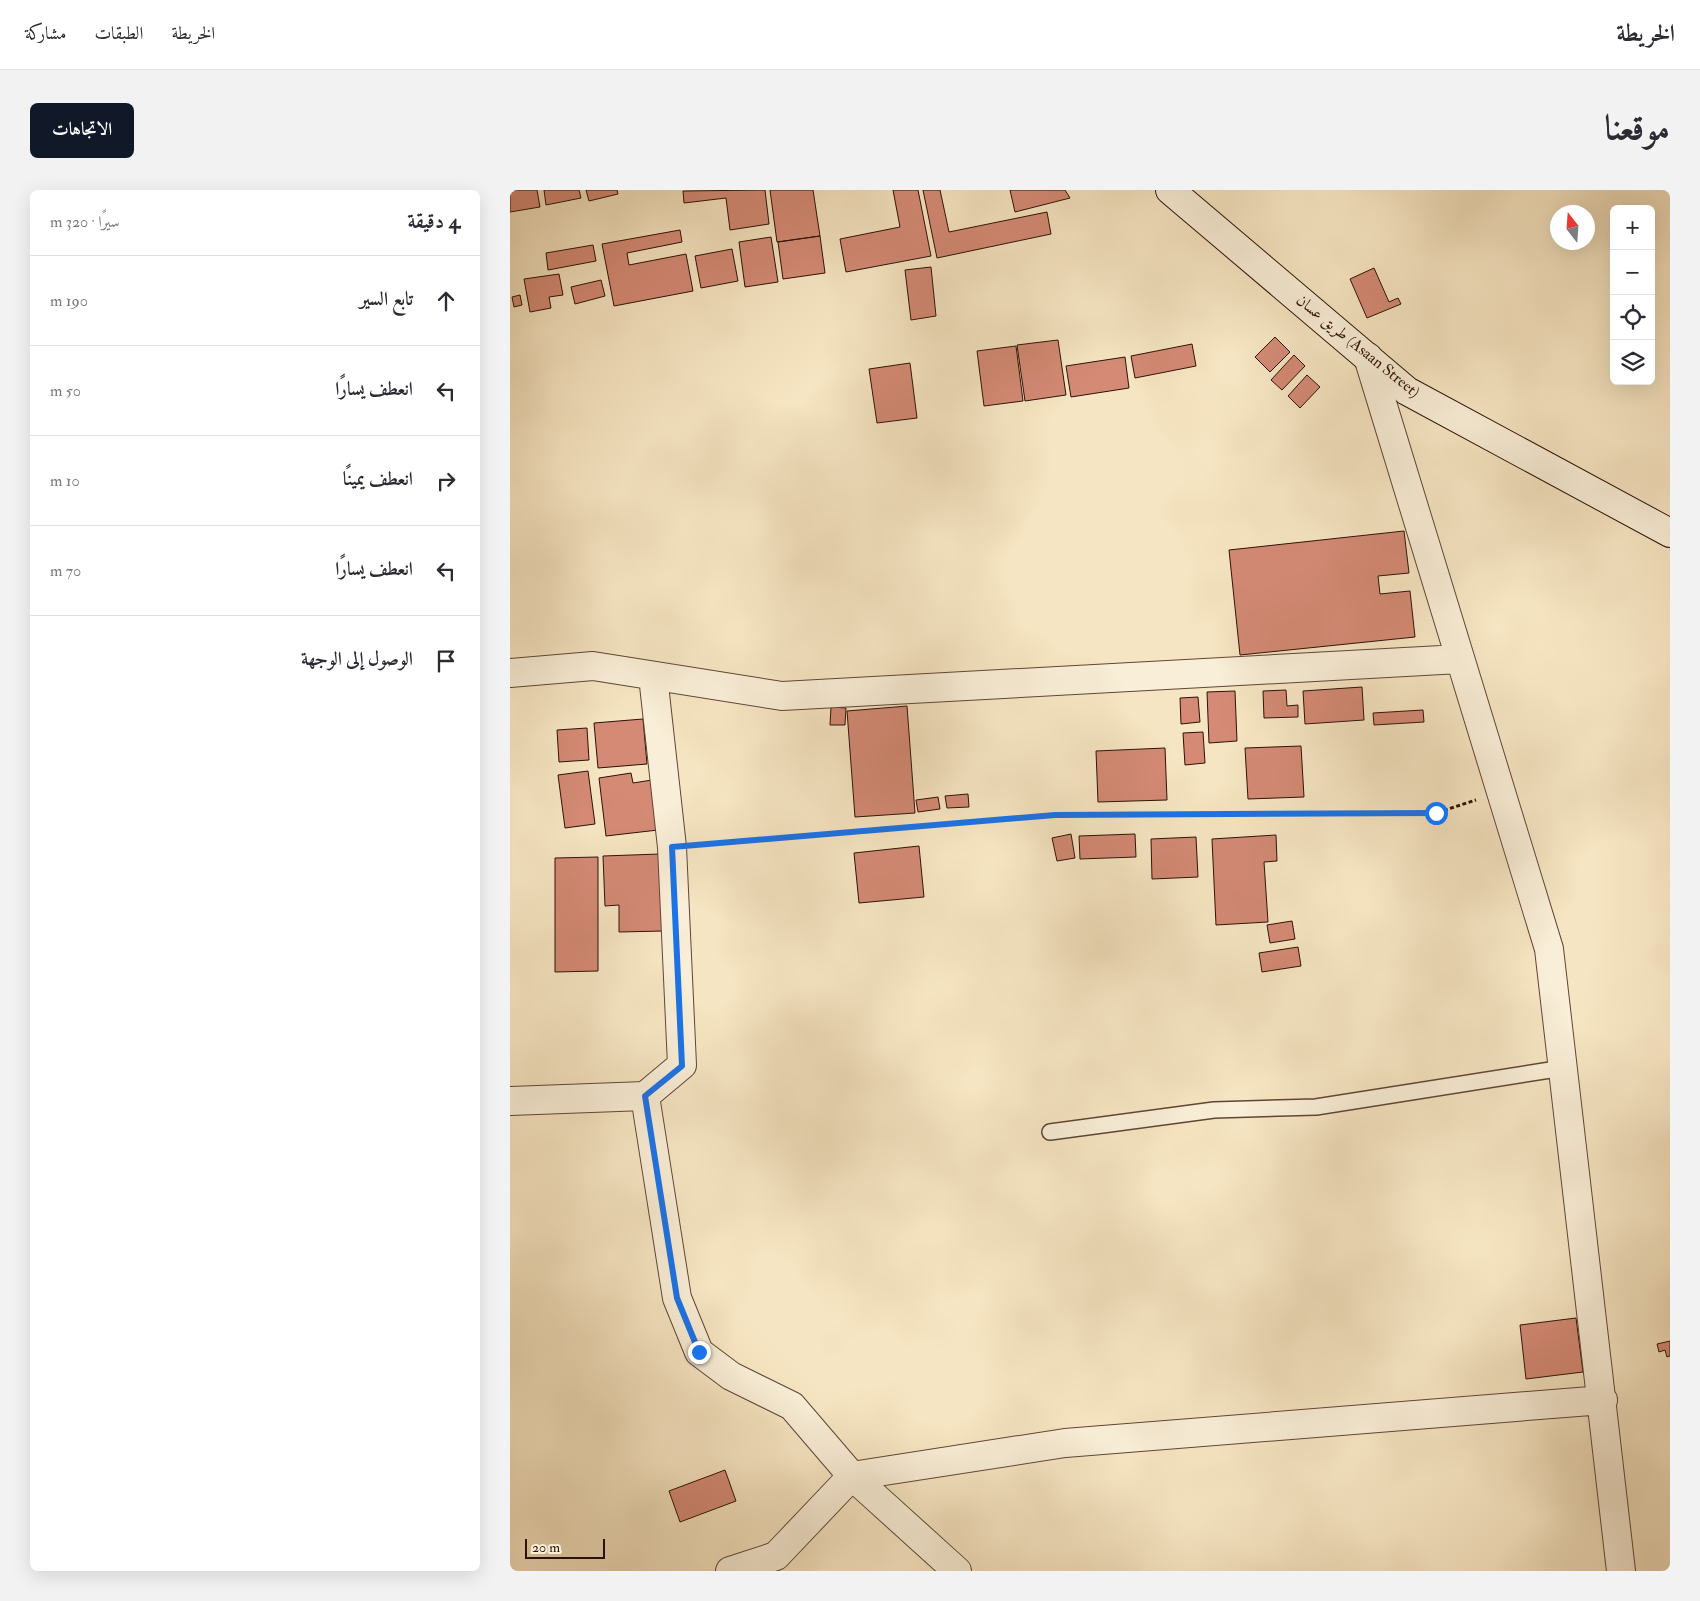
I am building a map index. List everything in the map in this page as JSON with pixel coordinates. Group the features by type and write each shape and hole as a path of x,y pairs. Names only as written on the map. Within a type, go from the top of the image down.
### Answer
{"street":[{"name":"طريق عسان (Asaan Street)","path":"1170,190 1407,391 1670,533"},
{"path":"1368,357 1549,949 1603,1400 1621,1571"},
{"path":"510,673 593,666 782,696 1460,659"},
{"path":"510,1102 645,1096 682,1066 672,847 653,676"},
{"path":"645,1096 677,1298 699,1352 731,1376 792,1406 852,1476 956,1571"},
{"path":"730,1571 776,1556 852,1476 1065,1443 1603,1400"}],"lane":[{"path":"1050,1132 1214,1110 1316,1107 1563,1068"}],"path":[{"path":"672,847 1055,815 1436,813 1501,793"}],"building":[{"path":"510,190 537,190 540,207 510,212"},
{"path":"544,190 579,190 581,198 546,205"},
{"path":"586,190 617,190 618,194 589,201"},
{"path":"765,190 769,224 730,230 726,198 684,203 683,191"},
{"path":"770,190 813,190 820,236 777,242"},
{"path":"893,190 918,190 931,256 846,272 840,239 900,227"},
{"path":"923,190 940,190 949,232 1047,212 1051,234 937,258"},
{"path":"1010,190 1065,190 1070,198 1015,212"},
{"path":"680,230 682,242 627,253 629,265 686,254 693,291 614,306 602,244"},
{"path":"820,236 825,273 783,279 778,242"},
{"path":"771,237 778,282 745,287 739,242"},
{"path":"593,245 596,261 548,270 546,253"},
{"path":"732,249 738,281 701,288 695,256"},
{"path":"931,267 936,316 911,320 905,270"},
{"path":"1374,268 1389,302 1398,298 1401,304 1367,318 1350,279"},
{"path":"559,274 563,295 549,297 551,308 530,312 524,279"},
{"path":"601,280 605,296 575,304 571,287"},
{"path":"520,295 522,305 514,307 512,297"},
{"path":"1275,337 1290,352 1270,372 1255,357"},
{"path":"1058,340 1066,395 1025,401 1017,345"},
{"path":"1192,344 1196,366 1135,378 1131,356"},
{"path":"1016,346 1023,401 984,406 977,351"},
{"path":"1294,355 1305,366 1282,390 1271,380"},
{"path":"1125,357 1129,388 1071,397 1066,366"},
{"path":"910,363 917,418 877,423 869,369"},
{"path":"1307,375 1320,387 1300,408 1288,396"},
{"path":"1404,531 1409,573 1378,576 1380,594 1410,591 1415,637 1240,655 1229,550"},
{"path":"1362,687 1364,720 1305,724 1303,691"},
{"path":"1286,690 1287,706 1298,705 1298,717 1264,718 1263,691"},
{"path":"1235,691 1237,741 1209,743 1207,692"},
{"path":"1198,697 1200,722 1181,724 1180,698"},
{"path":"907,706 915,813 855,817 847,711"},
{"path":"831,707 846,708 845,725 830,725"},
{"path":"1423,710 1424,722 1374,725 1373,713"},
{"path":"643,719 647,764 598,768 594,723"},
{"path":"587,728 589,760 559,762 557,730"},
{"path":"1203,732 1205,763 1185,765 1183,733"},
{"path":"1301,746 1304,797 1248,799 1245,748"},
{"path":"1165,748 1167,800 1098,802 1096,751"},
{"path":"588,771 595,824 565,828 558,775"},
{"path":"631,773 633,783 652,780 658,830 606,836 599,778"},
{"path":"968,794 969,807 947,808 945,796"},
{"path":"938,797 940,809 918,812 916,800"},
{"path":"1071,834 1075,858 1057,861 1052,838"},
{"path":"1135,834 1136,857 1080,859 1079,836"},
{"path":"1276,835 1277,861 1264,862 1268,922 1216,925 1212,839"},
{"path":"1196,837 1198,877 1152,879 1151,839"},
{"path":"919,846 924,897 859,903 854,853"},
{"path":"660,854 663,931 619,932 619,905 605,906 603,856"},
{"path":"598,857 598,971 555,972 555,858"},
{"path":"1292,921 1295,939 1270,943 1267,925"},
{"path":"1298,947 1301,966 1262,972 1259,953"},
{"path":"1576,1318 1583,1372 1526,1379 1520,1325"},
{"path":"1670,1341 1670,1356 1667,1357 1665,1350 1659,1352 1657,1344"},
{"path":"725,1470 736,1501 680,1522 669,1491"}],"route":[{"path":"699,1352 677,1298 645,1096 682,1066 672,847 1055,815 1436,813"}]}
